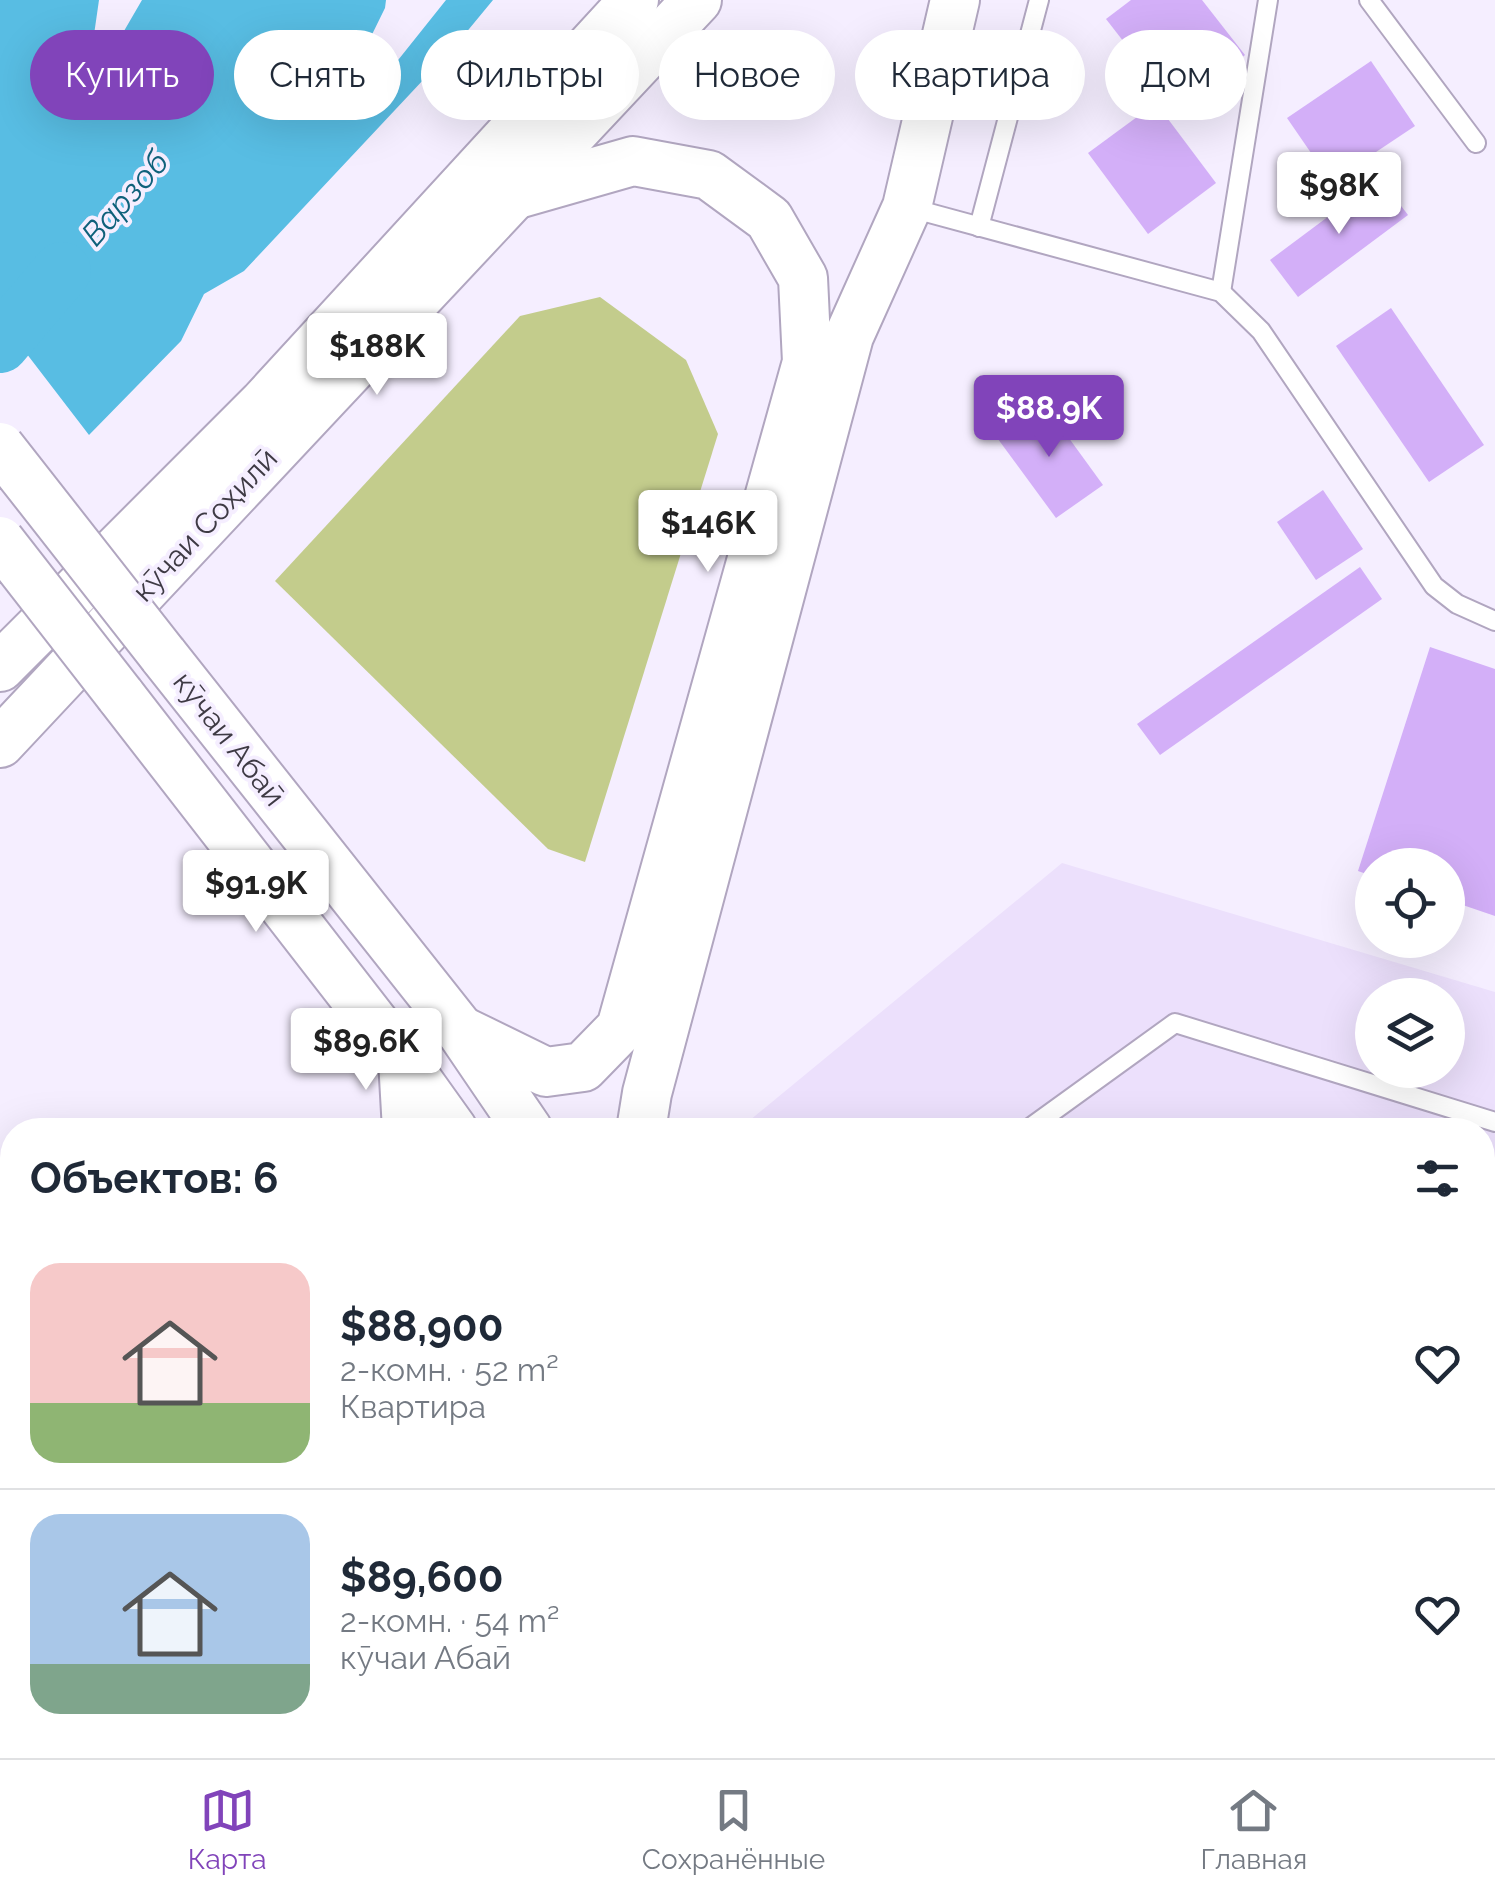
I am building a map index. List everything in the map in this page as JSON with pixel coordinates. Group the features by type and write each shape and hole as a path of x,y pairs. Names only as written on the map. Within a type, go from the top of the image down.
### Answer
{"main road":[{"path":"0,666 263,404 634,0"},
{"name":"кӯчаи Соҳилӣ","path":"0,743 697,0"},
{"path":"643,1118 849,336 906,207 954,0"},
{"path":"460,1030 546,1072 583,1068 620,1028 807,362 803,278 769,219 709,175 632,162 514,195"},
{"name":"кӯчаи Абаӣ","path":"0,447 460,1030 520,1118"},
{"name":"кӯчаи Абаӣ","path":"0,541 443,1118"},
{"path":"402,1060 406,1118"}],"lane":[{"path":"979,227 1039,0"},
{"path":"1221,292 1268,0"},
{"path":"1369,0 1476,143"},
{"path":"906,207 1221,292 1262,331 1434,586 1457,604 1495,621"},
{"path":"1043,1118 1174,1023 1482,1118"}],"shaded area":[{"path":"1062,863 1355,950 1355,958 1381,958 1448,978 1355,978 1355,1088 1465,1088 1465,983 1495,992 1495,1118 753,1118"}],"green space":[{"path":"600,297 686,360 718,434 585,862 548,849 275,581 520,316"}],"water":[{"path":"0,0 99,0 95,30 30,30 30,120 214,120 214,30 125,30 142,0 386,0 374,30 234,30 234,120 386,120 244,271 204,294 181,341 89,435 0,319"},
{"path":"446,0 493,0 468,30 422,30"},
{"path":"421,31 421,82 401,104 401,56"}],"building":[{"path":"1131,0 1202,0 1225,30 1115,30 1106,19"},
{"path":"1371,61 1415,126 1331,182 1287,118"},
{"path":"1133,120 1169,120 1216,183 1148,234 1088,153"},
{"path":"1380,178 1408,215 1298,297 1270,260"},
{"path":"1391,308 1484,445 1429,482 1336,346"},
{"path":"1042,401 1103,485 1056,518 995,435"},
{"path":"1323,490 1363,549 1316,580 1277,522"},
{"path":"1360,567 1382,599 1160,755 1137,724"},
{"path":"1430,647 1495,669 1495,916 1465,906 1465,848 1365,848"}],"waterway":[{"name":"Варзоб","path":"0,344 62,271"}]}
